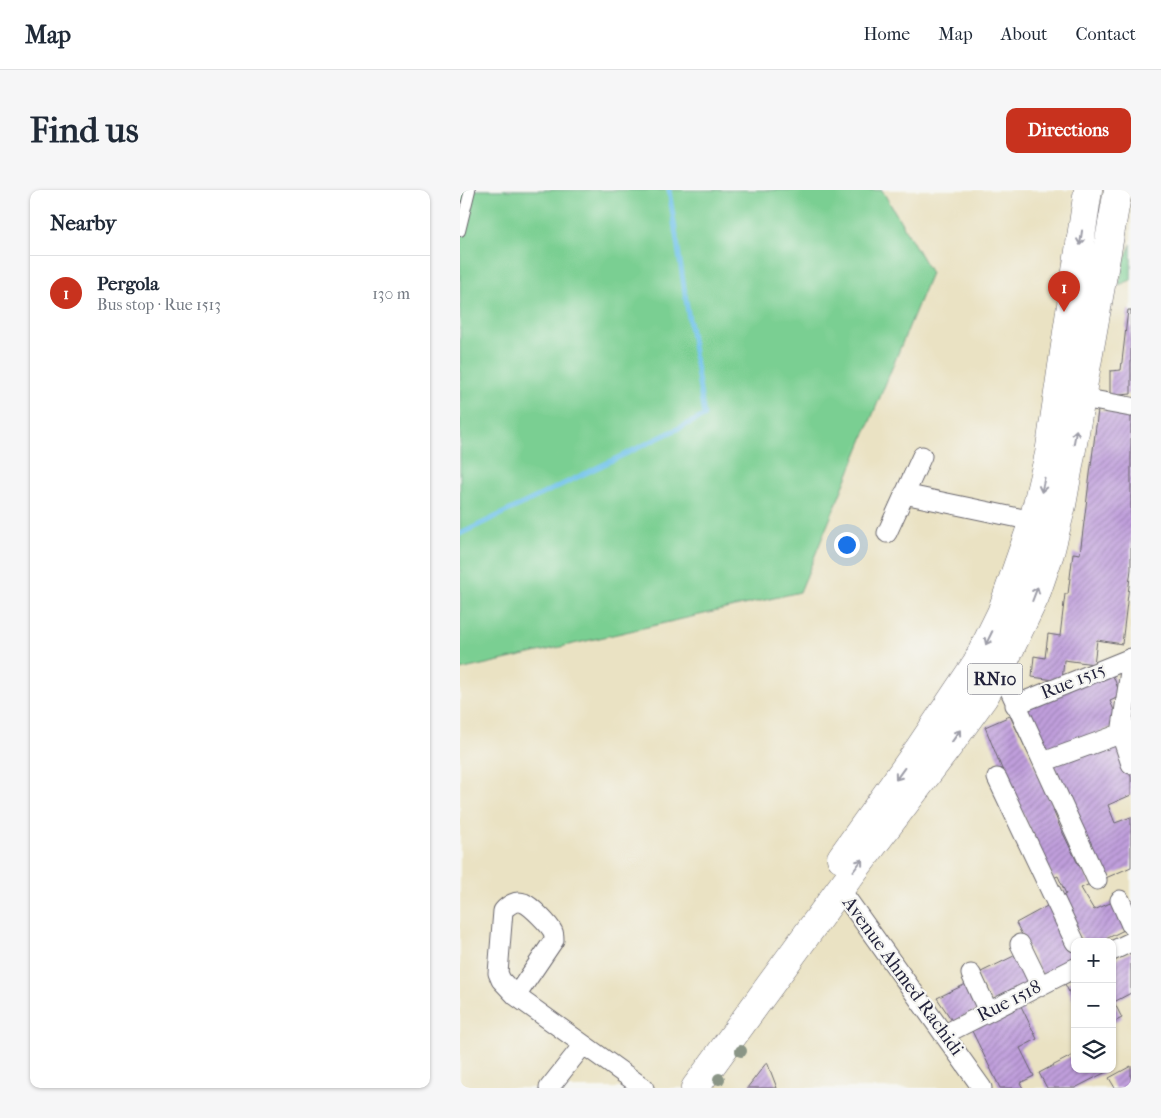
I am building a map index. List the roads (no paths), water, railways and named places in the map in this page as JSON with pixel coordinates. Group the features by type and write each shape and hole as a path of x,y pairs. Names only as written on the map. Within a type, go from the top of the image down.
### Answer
{"main road":[{"name":"RN10","path":"676,1088 918,750 977,662 1001,613 1033,521 1049,454 1088,190"},
{"name":"RN10","path":"695,1088 840,888 984,697 1002,666 1035,597 1050,553 1062,505 1118,190"}],"street":[{"path":"1082,398 1131,407"},
{"path":"887,533 922,456"},
{"path":"904,494 1033,521"},
{"name":"Rue 1515","path":"1015,705 1131,658"},
{"path":"1131,664 1126,732 1131,764"},
{"path":"1007,684 1097,880"},
{"path":"1043,762 1126,732"},
{"path":"997,778 1073,938"},
{"name":"Avenue Ahmed Rachidi","path":"840,888 982,1088"},
{"path":"1120,900 1131,925"},
{"path":"1116,949 1131,942"},
{"path":"1020,944 1040,985"},
{"name":"Rue 1518","path":"944,1034 1071,970"},
{"path":"971,974 988,1011"},
{"path":"516,996 644,1088"},
{"path":"549,1088 583,1045"}],"lane":[{"path":"460,231 470,190"}],"waterway":[{"path":"460,534 704,416 669,190"}],"place":[{"name":"Pergola","path":"1064,312"}]}
